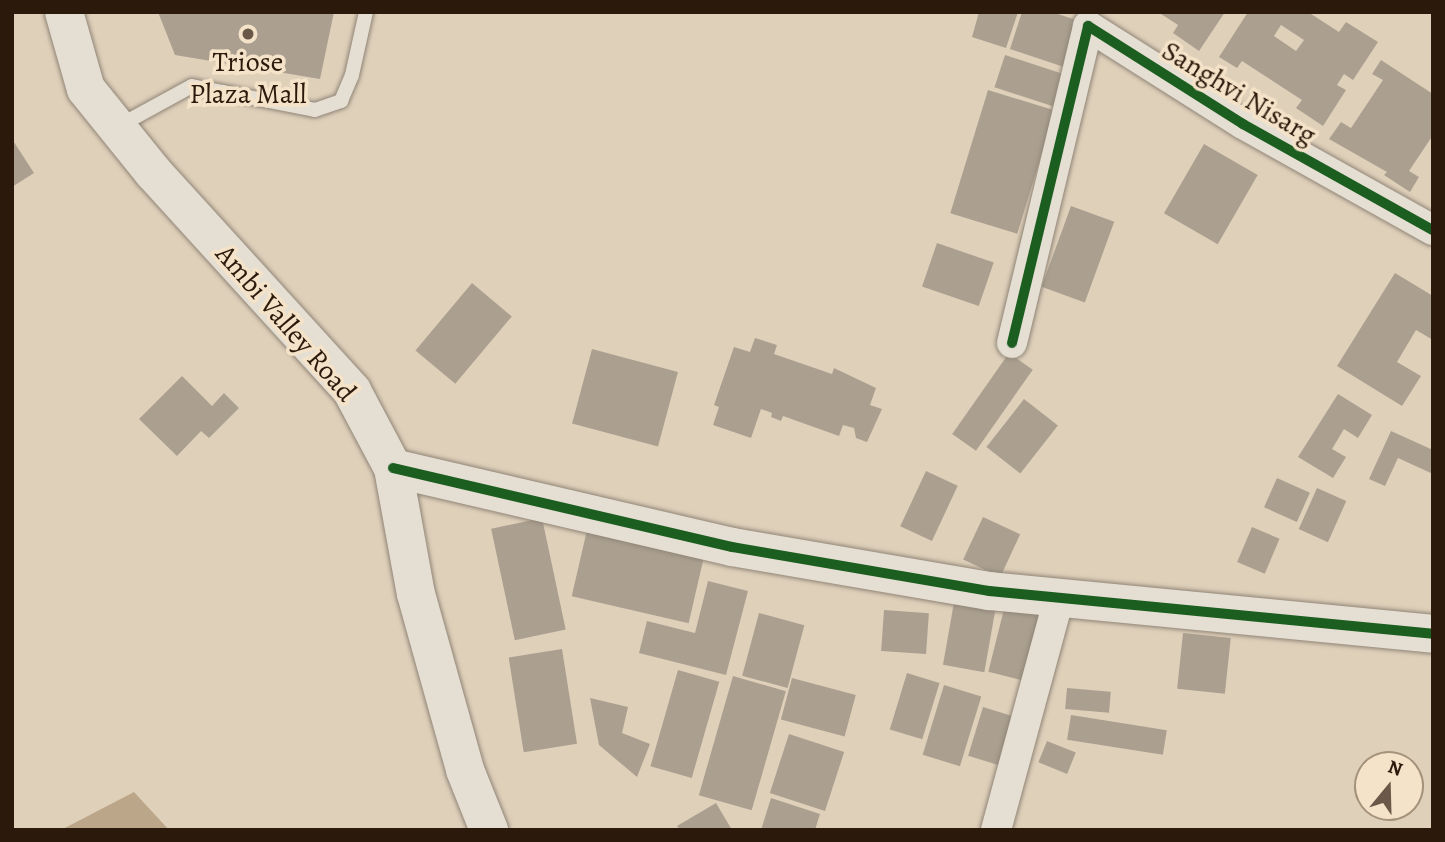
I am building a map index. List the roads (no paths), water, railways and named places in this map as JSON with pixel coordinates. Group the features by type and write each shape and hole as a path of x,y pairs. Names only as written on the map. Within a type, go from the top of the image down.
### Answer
{"street":[{"name":"Ambi Valley Road","path":"64,12 86,89 352,391 393,468 416,594 465,770 489,830"},
{"name":"Sanghvi Nisarg","path":"1012,343 1088,26 1243,124 1433,230"},
{"path":"393,468 732,547 989,591 1433,634"},
{"path":"996,830 1059,598"}],"lane":[{"path":"117,127 192,86 315,110 341,101 352,75 366,12"}],"place":[{"name":"Triose Plaza Mall","path":"248,34"}]}
